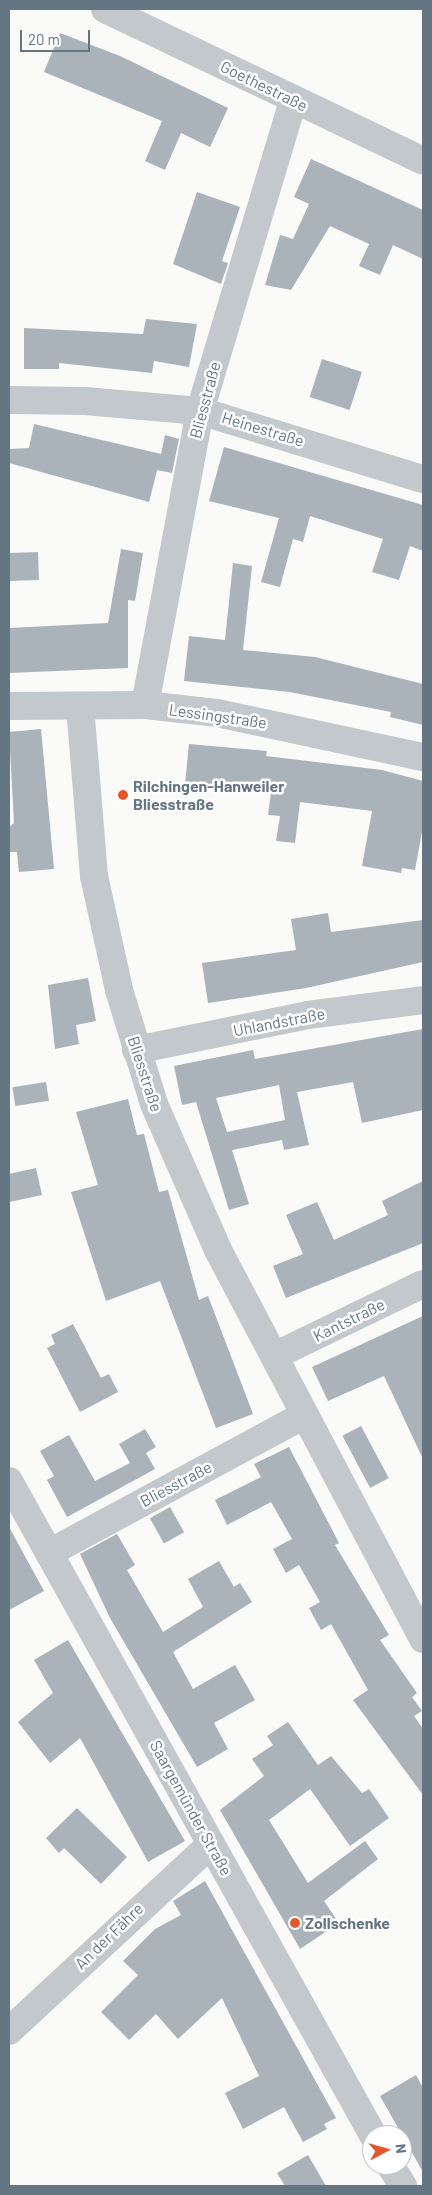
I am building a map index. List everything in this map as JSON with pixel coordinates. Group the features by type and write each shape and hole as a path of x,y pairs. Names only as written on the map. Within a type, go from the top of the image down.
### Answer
{"street":[{"name":"Goethestraße","path":"105,9 293,101 423,161"},
{"name":"Bliesstraße","path":"145,706 200,411 293,101"},
{"name":"Heinestraße","path":"9,400 85,401 200,411 423,479"},
{"name":"Lessingstraße","path":"9,706 145,706 217,713 423,757"},
{"name":"Bliesstraße","path":"80,706 94,876 136,1050 184,1178 304,1415 423,1639"},
{"name":"Uhlandstraße","path":"136,1050 308,1016 423,1000"},
{"name":"Kantstraße","path":"274,1356 423,1284"},
{"name":"Bliesstraße","path":"48,1553 304,1415"},
{"name":"Saargemünder Straße","path":"9,1481 367,2125"},
{"name":"An der Fähre","path":"9,2030 210,1844"},
{"path":"397,2175 404,2186"}],"building":[{"path":"60,33 120,56 228,108 210,147 181,133 165,170 145,161 162,121 44,72"},
{"path":"311,159 423,210 423,259 393,245 380,275 359,266 369,244 330,226 291,290 265,285 280,235 293,239 309,204 294,197"},
{"path":"197,192 240,207 222,261 228,263 221,284 173,264"},
{"path":"146,319 197,324 189,367 154,361 152,373 59,363 59,369 24,369 24,328 143,334"},
{"path":"322,359 362,372 350,410 310,397"},
{"path":"34,424 161,454 165,435 179,439 172,473 157,470 149,502 9,463 9,449 29,448"},
{"path":"224,447 423,505 423,551 410,546 399,580 372,572 383,539 310,516 303,542 293,539 280,587 261,582 279,518 209,501"},
{"path":"121,549 143,553 135,601 128,600 128,668 9,673 9,628 108,623"},
{"path":"38,552 39,580 10,581 9,553"},
{"path":"233,563 252,566 243,650 315,657 423,684 423,725 390,717 391,712 290,692 184,681 189,636 225,640"},
{"path":"41,729 54,869 19,872 17,852 9,852 9,827 14,823 9,732"},
{"path":"189,744 267,751 266,756 382,770 423,781 423,826 415,870 402,868 401,873 362,866 372,811 300,802 295,843 276,841 280,816 268,815 271,792 185,784"},
{"path":"328,913 331,932 423,920 423,962 306,988 208,1003 202,963 296,950 291,919"},
{"path":"88,978 96,1021 76,1025 79,1044 55,1049 48,985"},
{"path":"423,1029 423,1110 362,1123 353,1082 297,1092 309,1145 284,1150 282,1140 232,1150 249,1204 229,1210 196,1102 182,1105 174,1066 253,1050 255,1059","holes":["279,1085 285,1120 227,1132 216,1098"]},
{"path":"46,1082 49,1101 15,1106 12,1087"},
{"path":"128,1099 137,1135 144,1134 159,1192 168,1190 199,1300 208,1296 253,1414 216,1428 160,1281 106,1301 71,1192 98,1185 76,1112"},
{"path":"36,1168 42,1195 9,1202 9,1174"},
{"path":"423,1181 423,1243 286,1298 273,1266 303,1254 286,1215 317,1202 334,1240 388,1215 382,1201"},
{"path":"423,1316 423,1459 384,1376 328,1401 312,1367"},
{"path":"73,1324 101,1378 109,1374 118,1392 80,1412 47,1348 55,1344 51,1335"},
{"path":"361,1426 389,1478 370,1488 342,1436"},
{"path":"145,1429 156,1447 146,1453 155,1469 67,1517 47,1480 54,1476 40,1451 69,1435 95,1481 130,1463 119,1444"},
{"path":"289,1447 339,1543 335,1545 389,1635 380,1640 417,1693 412,1697 422,1711 414,1716 423,1729 423,1795 353,1700 368,1690 331,1624 321,1630 309,1608 320,1602 299,1565 286,1573 273,1549 292,1539 271,1502 227,1525 215,1500 261,1477 254,1464"},
{"path":"170,1507 184,1532 164,1544 150,1518"},
{"path":"9,1527 44,1591 9,1610"},
{"path":"117,1534 135,1565 127,1570 163,1632 203,1607 188,1579 219,1561 234,1587 240,1583 252,1602 173,1652 193,1689 235,1665 255,1700 214,1723 228,1749 197,1767 110,1618 80,1554"},
{"path":"68,1640 185,1841 148,1862 80,1738 50,1763 18,1722 53,1693 34,1660"},
{"path":"288,1722 318,1765 331,1756 362,1793 369,1789 389,1818 350,1846 310,1789 269,1820 308,1883 365,1841 378,1859 324,1901 339,1923 300,1949 220,1810 264,1776 252,1759 273,1745 267,1736"},
{"path":"77,1808 127,1857 101,1884 64,1848 59,1853 46,1838"},
{"path":"205,1881 336,2118 324,2124 327,2129 303,2142 284,2107 243,2129 225,2093 259,2076 222,1998 178,2039 156,2014 129,2040 101,2012 138,1975 123,1961 155,1929 181,1915 173,1901"},
{"path":"416,2075 423,2088 423,2172 412,2153 412,2125 396,2125 380,2096"},
{"path":"308,2155 326,2186 285,2186 277,2173"}],"place":[{"name":"Rilchingen-Hanweiler Bliesstraße","path":"123,795"},
{"name":"Zollschenke","path":"295,1923"}]}
